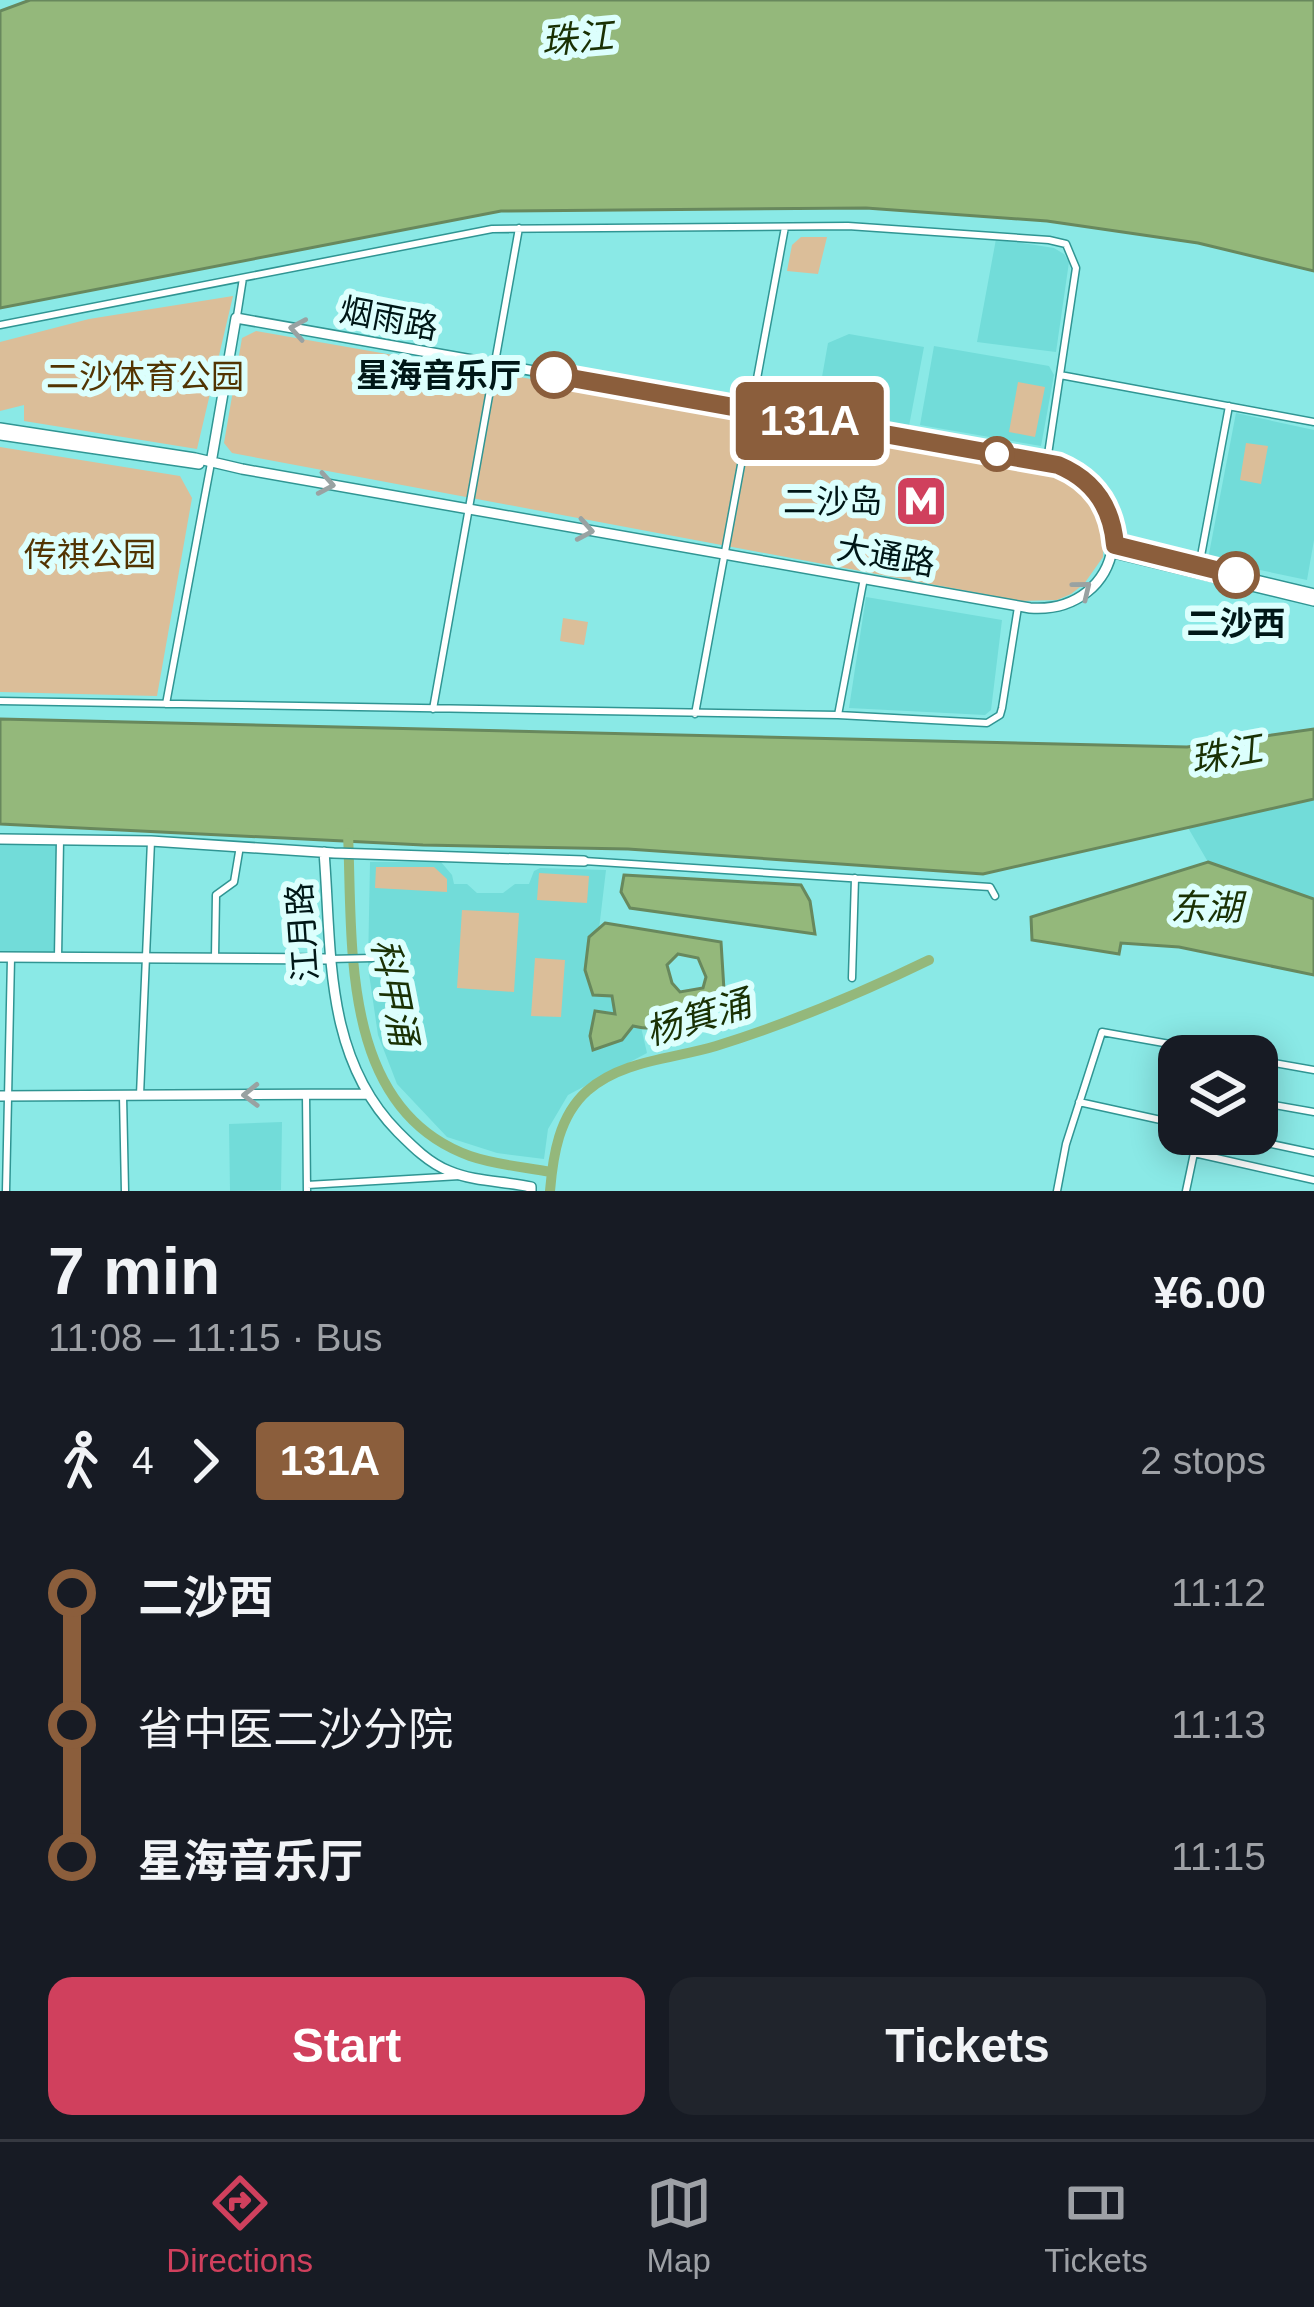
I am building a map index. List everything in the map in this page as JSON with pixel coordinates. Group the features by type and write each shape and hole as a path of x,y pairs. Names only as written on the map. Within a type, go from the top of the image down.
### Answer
{"main road":[{"name":"烟雨路","path":"236,319 1047,462 1077,475 1100,494 1111,518 1115,549"},
{"path":"211,464 236,319"},
{"name":"大通路","path":"0,431 68,436 1018,607 1051,608 1074,599 1100,575 1115,549"},
{"path":"1115,549 1313,595"},
{"name":"江月路","path":"0,839 151,841 329,852 329,959 340,1023 368,1094 417,1151 463,1176 531,1189"},
{"path":"329,852 584,861"},
{"path":"6,957 329,959"},
{"path":"3,1096 368,1094"}],"street":[{"path":"695,714 785,226"},
{"path":"0,325 492,229 785,226 952,231 1049,240 1066,244 1075,260 1047,462"},
{"path":"433,710 519,228"},
{"path":"236,319 243,278"},
{"path":"1060,375 1314,422"},
{"path":"1198,570 1229,406"},
{"path":"166,704 211,464"},
{"path":"838,715 864,578"},
{"path":"0,701 838,715 987,723 1000,716 1018,607"},
{"path":"58,957 60,840"},
{"path":"140,1096 151,841"},
{"path":"215,957 216,895 234,882 240,846"},
{"path":"584,861 990,887 995,896"},
{"path":"852,978 855,878"},
{"path":"6,957 7,1191"},
{"path":"329,959 373,958"},
{"path":"1060,1191 1066,1144 1102,1032 1158,1042"},
{"path":"1278,1064 1314,1070"},
{"path":"306,1094 307,1188 463,1176"},
{"path":"123,1096 125,1191"},
{"path":"1079,1102 1158,1119"},
{"path":"1278,1106 1314,1112"},
{"path":"1278,1145 1314,1153"},
{"path":"1186,1191 1194,1155"},
{"path":"1203,1155 1314,1180"}],"shaded area":[{"path":"996,239 1054,248 1069,262 1056,352 977,342"},
{"path":"849,334 924,347 909,426 816,411 828,343"},
{"path":"934,346 1049,366 1054,375 1041,446 920,425"},
{"path":"1236,413 1314,430 1314,540 1307,580 1208,559"},
{"path":"866,597 1002,620 991,710 985,715 849,708"},
{"path":"1314,799 1314,899 1208,862 1187,826"},
{"path":"0,844 56,845 55,953 0,953"},
{"path":"370,862 441,862 454,884 467,884 477,893 503,893 515,884 529,884 540,868 606,870 597,946 641,1027 647,1053 568,1095 548,1129 544,1159 497,1153 447,1137 397,1084 378,1035 368,967"},
{"path":"282,1122 281,1190 230,1191 229,1124"}],"green space":[{"path":"801,237 827,237 818,274 787,271 792,245"},
{"name":"二沙体育公园","path":"233,296 197,449 24,421 24,405 0,411 0,342 89,319"},
{"path":"256,331 1056,475 1092,499 1104,524 1103,557 1071,594 1057,600 1020,601 232,453 224,443 242,338"},
{"path":"1018,382 1045,387 1035,437 1009,432"},
{"path":"1246,443 1268,446 1261,484 1240,480"},
{"name":"传祺公园","path":"0,447 180,476 192,498 157,696 0,692"},
{"path":"563,618 588,622 584,645 560,641"},
{"path":"376,867 434,867 447,879 447,892 375,888"},
{"path":"539,873 589,876 587,903 537,900"},
{"path":"462,910 519,913 514,992 457,988"},
{"path":"535,958 565,960 561,1017 531,1016"}],"water":[{"name":"珠江","path":"30,0 1314,0 1314,271 1198,243 1047,221 866,208 501,211 0,308 0,11"},
{"name":"珠江","path":"0,719 1187,747 1314,729 1314,799 983,874 628,849 423,845 0,824"},
{"name":"东湖","path":"1208,862 1314,899 1314,975 1179,947 1121,943 1119,954 1032,940 1031,917"},
{"path":"624,875 801,885 810,901 815,934 630,908 621,892"},
{"path":"605,923 721,942 724,990 682,1020 660,1028 633,1026 622,1040 593,1050 590,1036 595,1011 615,1014 612,996 593,995 585,970 589,937","holes":["678,954 698,958 706,977 703,988 680,992 667,965"]}],"waterway":[{"name":"科甲涌","path":"348,833 354,972 362,1019 375,1062 396,1101 427,1133 470,1156 551,1172"},
{"name":"杨箕涌","path":"550,1191 564,1124 577,1101 601,1081 632,1067 771,1028 929,960"}],"bus line":[{"name":"131A","path":"554,375 1058,465 1100,494 1111,518 1115,545 1236,575"}],"place":[{"name":"星海音乐厅","path":"554,375"},
{"name":"二沙岛","path":"921,501"},
{"name":"二沙西","path":"1236,575"}]}
